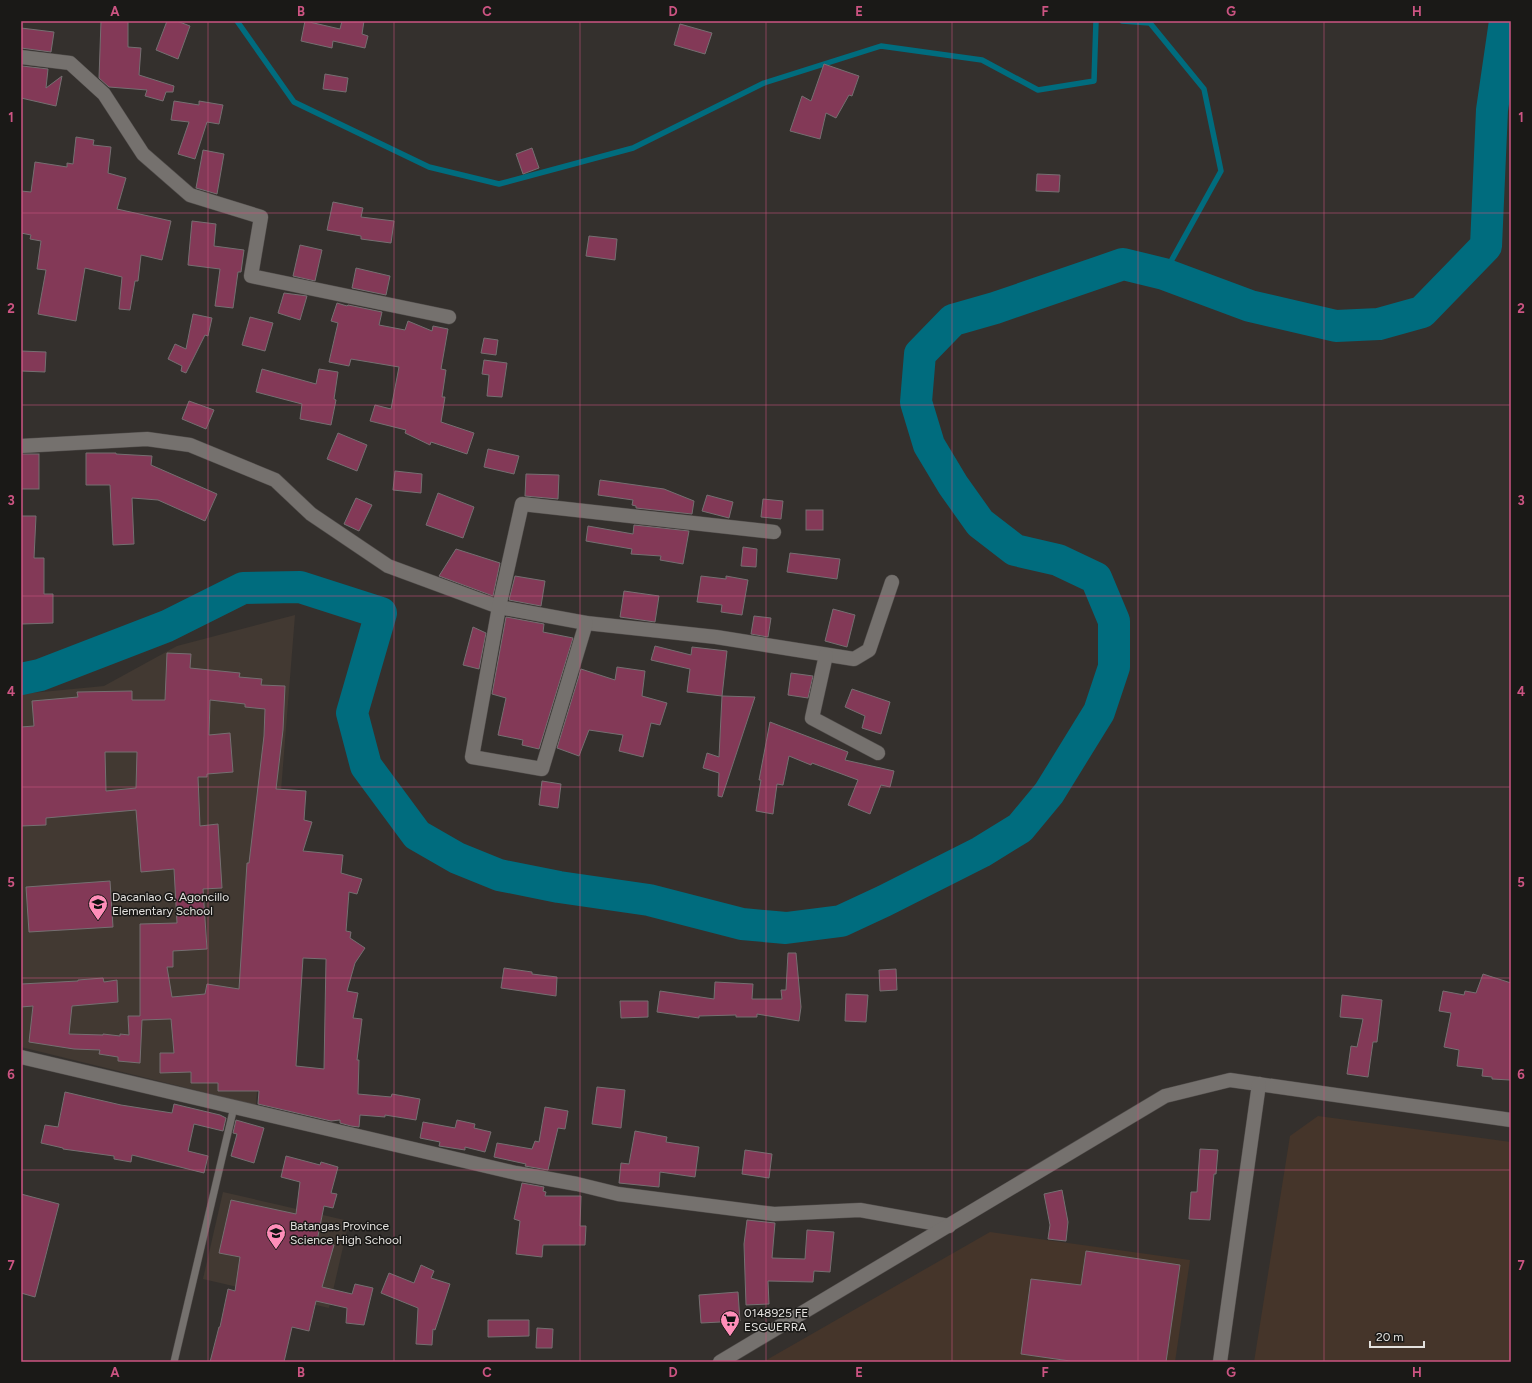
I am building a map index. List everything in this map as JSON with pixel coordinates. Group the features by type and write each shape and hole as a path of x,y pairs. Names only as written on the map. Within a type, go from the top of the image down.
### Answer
{"street":[{"path":"21,58 70,63 104,94 143,154 190,195 261,217 251,276 449,316"},
{"path":"21,446 147,439 190,445 275,480 311,514 388,566 499,607 586,623 716,637 854,660 869,650 892,582"},
{"path":"586,623 542,769 472,757 499,607 522,504 774,532"},
{"path":"826,655 812,718 878,753"},
{"path":"21,1057 516,1173 577,1184 618,1194 774,1214 860,1210 948,1226"},
{"path":"720,1362 1165,1096 1230,1080 1511,1120"},
{"path":"1220,1362 1259,1084"}],"lane":[{"path":"174,1362 234,1107"}],"shaded area":[{"path":"295,615 256,1105 21,1047 21,694 104,686 177,646"},
{"path":"1318,1116 1511,1142 1511,1362 1254,1362 1290,1136"},
{"name":"Batangas Province Science High School","path":"223,1192 349,1221 329,1308 203,1279"},
{"path":"990,1232 1190,1260 1175,1362 763,1362"}],"building":[{"path":"101,21 128,21 128,47 141,48 139,75 174,86 173,92 166,92 163,101 145,96 147,90 109,87 99,78"},
{"path":"167,21 177,21 190,26 178,59 156,50"},
{"path":"305,21 340,29 342,21 364,21 362,34 368,36 365,48 333,41 332,48 301,41"},
{"path":"680,24 712,33 705,54 674,45"},
{"path":"21,28 54,32 51,52 21,48"},
{"path":"824,64 859,76 852,96 849,95 836,118 826,113 820,139 790,131 802,96 811,101"},
{"path":"22,66 48,69 46,88 62,76 56,106 21,98"},
{"path":"325,74 348,78 346,92 323,89"},
{"path":"174,101 199,105 199,101 223,105 219,124 207,122 195,159 178,154 189,122 171,120"},
{"path":"76,137 94,140 93,145 111,147 108,173 126,178 117,209 171,221 162,260 141,255 138,281 135,281 130,310 119,309 122,277 85,268 76,321 38,314 46,270 37,269 41,241 30,239 31,235 21,233 21,191 31,192 35,162 67,167 67,163 73,164"},
{"path":"532,148 539,168 523,174 516,154"},
{"path":"203,150 224,154 217,194 196,188"},
{"path":"1037,174 1060,175 1059,192 1036,191"},
{"path":"333,202 363,208 361,217 394,221 391,243 361,239 361,236 327,230"},
{"path":"192,221 216,224 214,246 244,250 241,272 238,272 233,308 215,306 220,269 188,265"},
{"path":"589,236 617,239 615,260 586,256"},
{"path":"300,245 322,250 315,281 293,276"},
{"path":"356,268 390,276 386,295 352,288"},
{"path":"284,293 307,296 300,320 278,313"},
{"path":"337,303 382,312 379,325 405,330 408,321 432,331 433,326 448,329 441,369 446,370 442,397 445,397 441,422 474,433 467,454 431,442 430,445 405,433 406,430 370,421 375,405 391,409 399,367 351,359 349,366 329,362 338,323 331,321"},
{"path":"193,314 212,318 208,336 205,335 186,373 181,371 182,366 168,359 175,344 186,349"},
{"path":"250,317 273,323 265,351 242,345"},
{"path":"484,338 498,340 496,355 481,353"},
{"path":"21,351 46,352 45,372 21,371"},
{"path":"484,360 507,363 502,397 487,396 489,375 482,374"},
{"path":"262,369 316,384 319,369 338,372 334,399 336,400 331,425 300,419 302,404 256,392"},
{"path":"189,401 214,410 206,429 182,419"},
{"path":"338,433 367,445 357,471 327,459"},
{"path":"488,449 519,456 514,474 484,467"},
{"path":"86,453 116,453 152,456 151,465 217,494 205,521 158,500 132,498 134,544 113,545 110,485 86,485"},
{"path":"21,454 39,454 39,489 21,489"},
{"path":"395,471 422,474 421,493 393,490"},
{"path":"526,474 559,475 558,499 525,496"},
{"path":"600,480 664,489 694,501 692,514 636,508 636,506 632,505 633,500 598,495"},
{"path":"438,493 474,507 463,538 426,525"},
{"path":"707,495 733,502 729,518 702,511"},
{"path":"356,498 372,505 359,531 344,524"},
{"path":"763,499 783,501 781,519 761,517"},
{"path":"806,510 823,510 823,530 806,530"},
{"path":"21,516 36,516 34,558 44,558 44,594 53,594 53,623 22,624"},
{"path":"634,525 689,531 683,564 660,560 661,556 631,554 632,549 586,541 588,526 633,534"},
{"path":"743,547 757,549 756,567 741,566"},
{"path":"456,549 500,563 493,596 439,576"},
{"path":"790,553 840,559 837,579 787,572"},
{"path":"515,576 545,581 541,606 509,600"},
{"path":"701,576 726,579 726,576 748,580 742,615 721,612 722,605 697,602"},
{"path":"624,591 659,596 655,622 620,617"},
{"path":"833,609 855,615 847,647 825,641"},
{"path":"754,616 771,618 768,637 751,634"},
{"path":"506,617 544,624 543,632 573,638 539,749 522,745 523,740 498,735 506,698 492,694"},
{"path":"473,627 486,633 479,669 463,665"},
{"path":"655,646 691,655 692,647 727,651 722,696 687,692 690,669 651,660"},
{"path":"167,653 191,654 190,668 240,673 239,677 262,679 261,685 285,686 283,730 276,789 306,791 304,820 312,822 303,851 343,855 341,873 362,879 357,894 349,892 346,931 351,932 350,938 365,948 355,963 347,991 358,993 353,1018 362,1019 357,1060 359,1060 358,1094 391,1097 392,1094 420,1099 416,1120 385,1115 385,1117 360,1115 359,1127 351,1126 340,1123 340,1120 331,1121 258,1104 259,1091 218,1091 218,1083 191,1083 191,1072 160,1073 160,1053 174,1053 171,1019 142,1020 140,1063 118,1061 118,1057 99,1054 100,1050 74,1049 29,1042 33,1006 21,1007 21,984 103,978 104,982 117,980 118,1002 72,1006 69,1034 129,1035 128,1016 140,1016 140,924 177,923 174,869 141,872 136,810 46,818 46,825 21,826 21,727 34,726 32,701 78,697 77,692 132,691 132,700 165,700","holes":["210,700 245,704 245,707 265,709 264,736 249,863 247,863 239,989 207,984 205,994 172,997 167,967 173,967 173,951 207,949 203,889 222,888 218,824 200,826 198,777 207,777 207,774 233,772 230,733 209,735","105,752 137,752 136,788 106,791","303,958 326,959 324,1069 296,1066"]},
{"path":"617,667 645,671 642,696 667,703 660,725 651,723 643,757 619,751 623,735 589,730 579,756 557,748 581,669 615,680"},
{"path":"791,673 813,676 808,698 788,695"},
{"path":"852,689 890,702 881,734 862,728 865,716 845,707"},
{"path":"722,696 755,697 722,797 718,796 719,773 703,768 707,753 719,757"},
{"path":"770,722 848,752 845,760 894,771 890,787 881,785 870,814 848,805 858,780 812,763 811,765 789,756 783,785 777,784 773,814 756,811 761,780 759,780"},
{"path":"542,781 561,784 558,808 539,805"},
{"path":"110,881 113,927 29,932 26,887"},
{"path":"788,953 796,953 801,1007 799,1021 757,1014 757,1017 736,1017 736,1015 699,1016 699,1018 657,1012 660,991 714,999 715,982 753,984 752,999 782,999 781,990 786,990"},
{"path":"504,968 532,972 532,974 557,977 556,996 501,988"},
{"path":"896,969 897,990 880,991 879,970"},
{"path":"1483,974 1511,983 1510,1080 1492,1079 1492,1077 1482,1076 1483,1069 1457,1066 1459,1050 1444,1047 1451,1013 1439,1011 1443,991 1464,995 1465,991 1476,993"},
{"path":"846,994 868,995 866,1022 845,1021"},
{"path":"1342,995 1382,1000 1377,1042 1373,1042 1368,1077 1347,1074 1351,1046 1357,1047 1363,1019 1340,1017"},
{"path":"620,1001 648,1001 648,1017 621,1018"},
{"path":"597,1087 625,1090 621,1128 592,1124"},
{"path":"65,1092 121,1105 172,1113 174,1104 220,1115 226,1118 223,1131 194,1124 188,1151 208,1156 204,1173 132,1155 131,1162 114,1159 114,1156 63,1149 41,1143 45,1125 58,1127"},
{"path":"545,1107 568,1111 565,1129 558,1128 548,1170 525,1166 526,1164 494,1157 497,1143 532,1149 535,1141 539,1142"},
{"path":"236,1120 264,1128 254,1163 231,1156 237,1134 233,1133"},
{"path":"457,1120 475,1124 474,1128 491,1132 485,1152 465,1147 465,1150 439,1146 440,1142 420,1138 423,1122 455,1128"},
{"path":"635,1131 667,1137 666,1142 699,1147 695,1177 660,1172 659,1187 619,1183 621,1163 629,1164"},
{"path":"1200,1149 1218,1150 1216,1174 1214,1174 1210,1220 1189,1219 1191,1192 1197,1192"},
{"path":"745,1150 772,1154 769,1178 742,1174"},
{"path":"286,1156 320,1165 321,1162 338,1167 331,1193 337,1194 333,1208 324,1206 317,1241 334,1245 322,1287 352,1294 355,1284 373,1288 364,1325 346,1323 347,1308 316,1301 309,1331 292,1327 284,1362 210,1362 220,1327 228,1289 235,1291 240,1257 219,1253 231,1200 296,1214 300,1182 281,1177"},
{"path":"522,1183 544,1187 543,1191 546,1192 545,1196 581,1196 580,1226 586,1226 585,1245 543,1245 542,1257 516,1254 520,1221 514,1219"},
{"path":"1062,1190 1068,1222 1066,1241 1048,1239 1050,1225 1044,1194"},
{"path":"21,1194 59,1204 35,1297 21,1293"},
{"path":"747,1220 775,1223 772,1258 805,1259 807,1230 834,1232 830,1272 814,1271 813,1282 768,1281 769,1304 746,1305 744,1244"},
{"path":"1086,1251 1180,1265 1166,1362 1070,1362 1021,1354 1031,1279 1081,1285"},
{"path":"421,1265 434,1271 431,1278 450,1284 435,1330 433,1329 432,1345 416,1344 418,1308 381,1293 389,1273 414,1283"},
{"path":"738,1292 740,1321 701,1323 699,1295"},
{"path":"488,1320 529,1320 529,1336 488,1337"},
{"path":"537,1328 553,1329 552,1348 536,1348"}],"waterway":[{"path":"237,21 294,102 429,167 499,184 633,148 764,83 881,46 982,60 1038,90 1094,81 1096,21"},
{"path":"1122,21 1150,23 1204,89 1221,171 1164,274"},
{"path":"21,679 40,675 167,626 243,588 300,587 381,613 352,713 366,766 417,835 457,858 499,875 559,887 649,900 742,924 786,928 841,921 981,852 1020,828 1049,793 1099,712 1114,667 1114,621 1096,578 1058,560 1015,550 980,523 953,485 929,445 916,402 920,354 953,320 995,308 1123,264 1164,274 1250,306 1336,326 1379,324 1422,312 1486,246 1492,110 1505,21"}],"place":[{"name":"Dacanlao G. Agoncillo Elementary School","path":"98,921"},
{"name":"Batangas Province Science High School","path":"276,1250"},
{"name":"0148925 FE ESGUERRA","path":"730,1337"}]}
